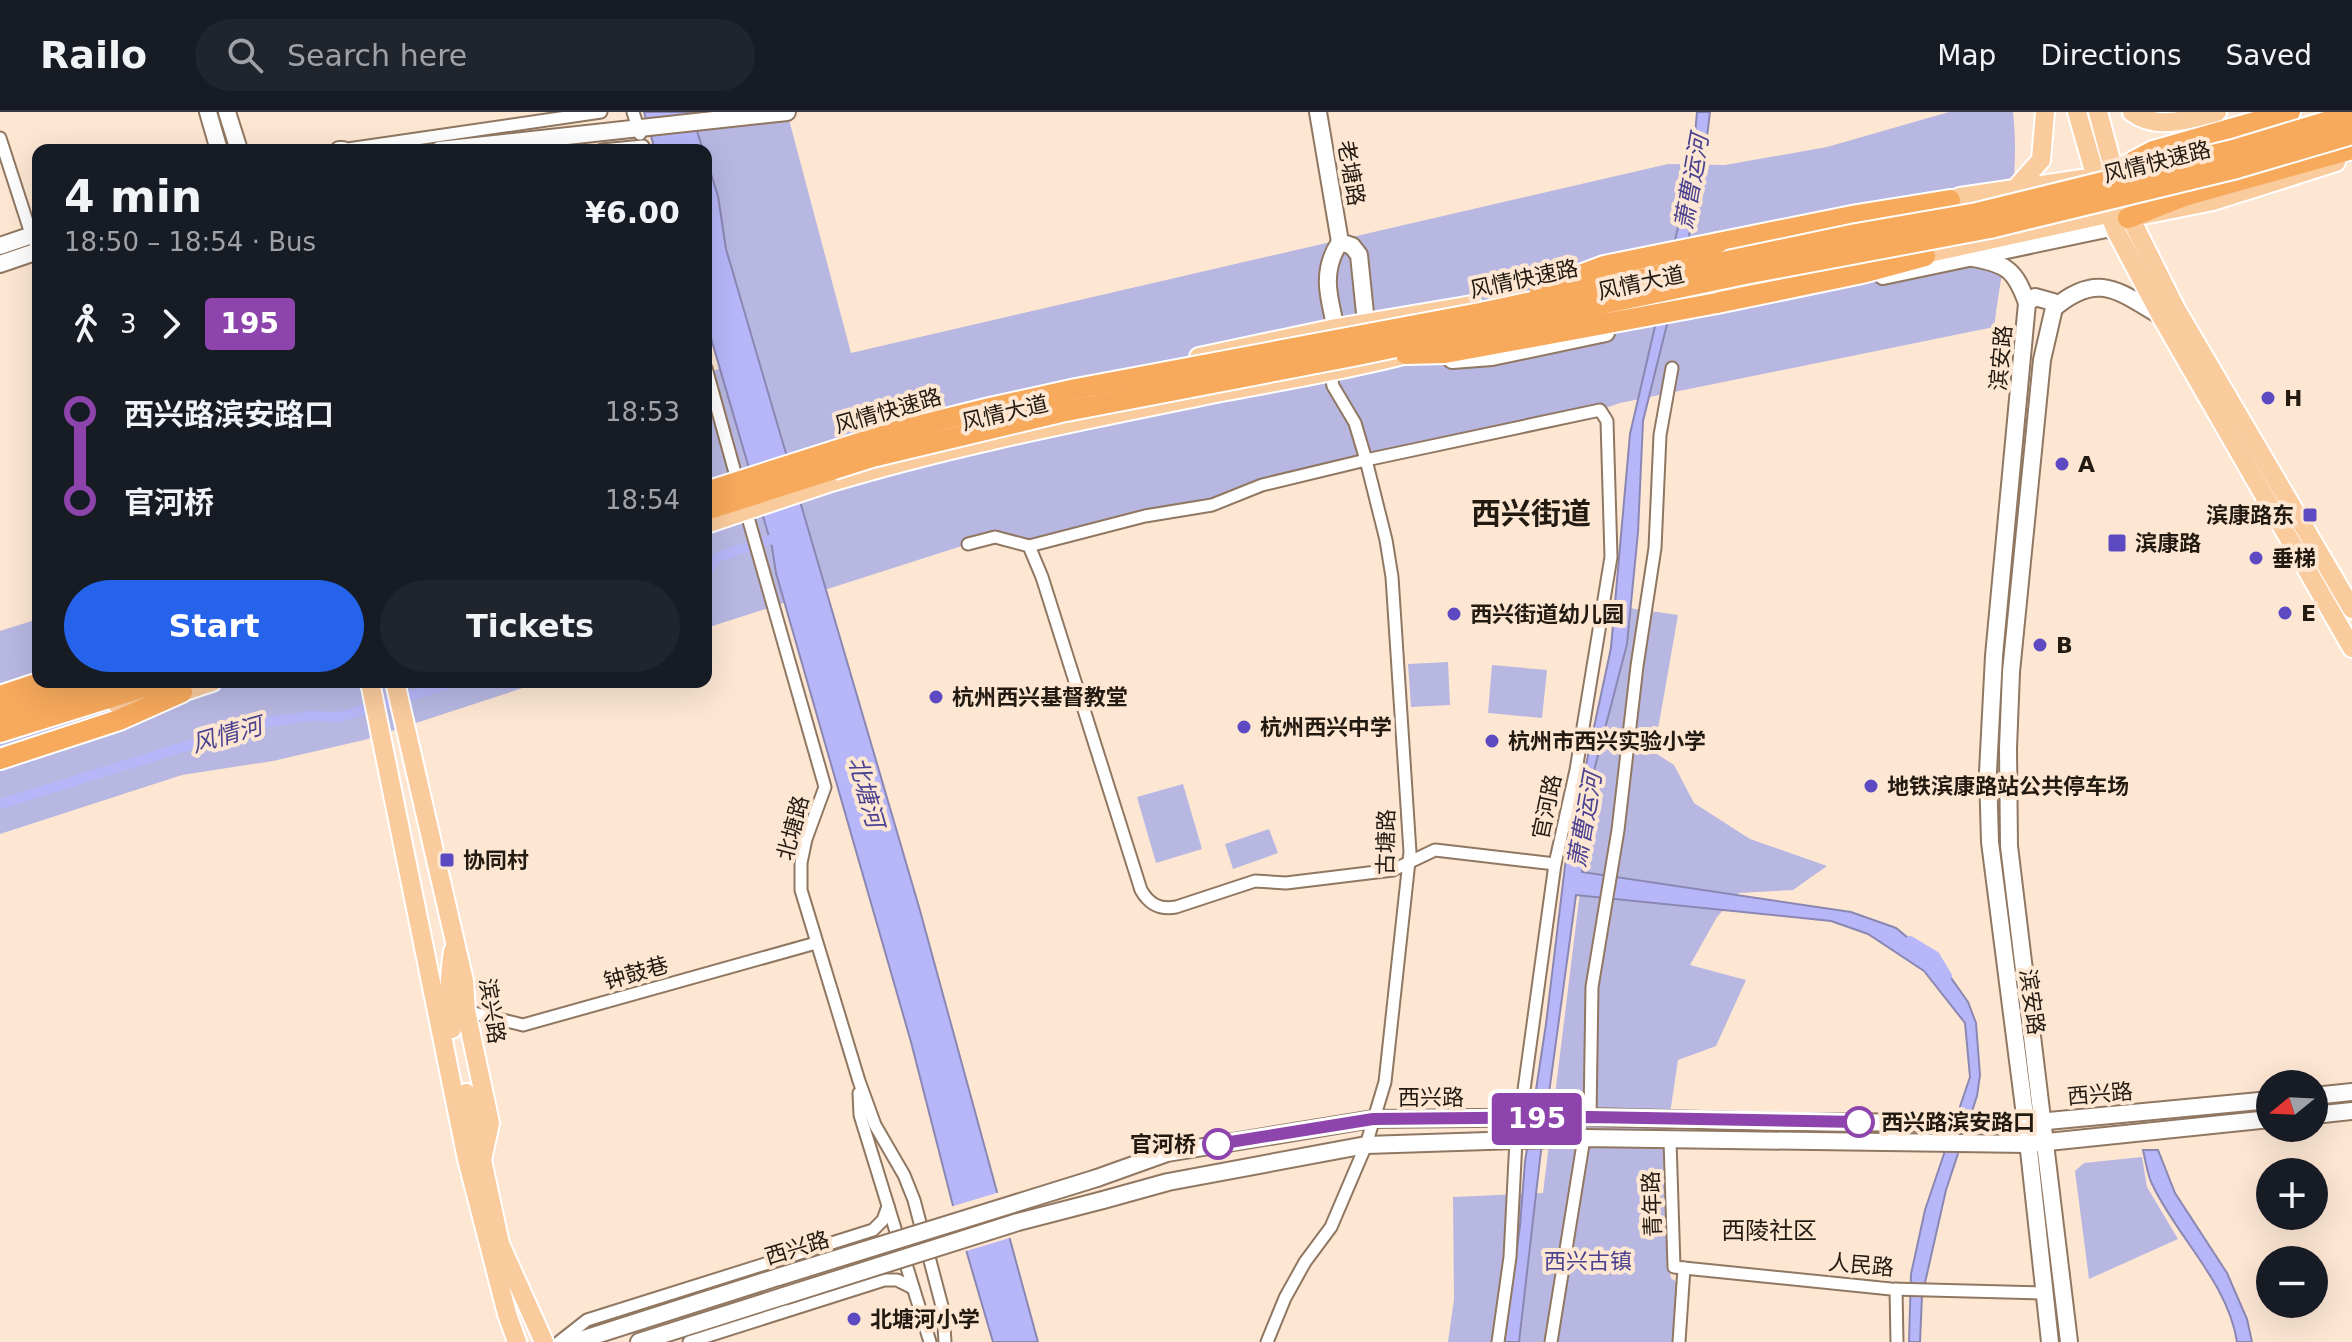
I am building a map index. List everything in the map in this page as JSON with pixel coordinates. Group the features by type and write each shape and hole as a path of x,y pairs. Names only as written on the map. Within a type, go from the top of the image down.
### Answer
{"highway":[{"path":"2105,175 2153,151 2290,112"},
{"name":"风情快速路","path":"712,490 897,431 990,408 1480,313 1842,237 1977,213 2233,150 2352,114"},
{"name":"风情快速路","path":"712,508 872,457 994,427 1146,394 1356,361 1745,274 1990,228 2237,168 2352,132"},
{"path":"2119,216 2352,149"},
{"path":"1480,313 1604,266 1716,249 1857,215 1950,200"},
{"path":"1356,361 1445,353 1708,299 1862,273 1925,256"},
{"path":"0,696 32,685"},
{"path":"0,713 81,688"},
{"path":"0,732 141,688"},
{"path":"0,759 119,720 182,692"}],"main road":[{"path":"208,112 217,144"},
{"path":"227,112 237,144"},
{"name":"老塘路","path":"1318,112 1340,242 1331,256 1327,273 1327,294 1336,328"},
{"path":"2016,188 2041,160 2045,112"},
{"path":"2077,112 2161,316 2352,648"},
{"path":"2098,112 2105,175"},
{"path":"2132,112 2141,119 2172,123 2217,112"},
{"path":"1950,200 2105,175 2158,171 2346,112"},
{"path":"478,144 636,120 782,113"},
{"path":"1356,361 1492,357 2106,229 2119,216 2352,132"},
{"path":"1925,256 2119,216 2213,201 2352,157"},
{"path":"2119,216 2352,609"},
{"name":"老塘路","path":"1340,242 1352,246 1359,255 1366,323"},
{"path":"0,246 32,243"},
{"path":"0,264 32,245"},
{"name":"风情大道","path":"712,480 815,447 982,402 1336,328 1507,299 1656,268 1716,249"},
{"path":"1973,258 2005,266 2021,286 2027,303"},
{"path":"2054,308 2078,291 2103,285 2161,316"},
{"name":"滨安路","path":"2050,1342 2028,1144 2035,1122 2009,846 2011,672 2042,360 2054,308 2053,302 2035,297 2027,303 1992,683 1988,772 1990,842 1998,911 2035,1122 2046,1142 2069,1342"},
{"name":"风情大道","path":"712,522 883,467 1071,423 1329,371 1356,361 1708,299"},
{"path":"0,703 51,688"},
{"path":"0,742 121,702 194,688"},
{"path":"371,688 467,1159 517,1342"},
{"name":"滨兴路","path":"396,688 464,981 466,1011 490,1123 482,1160 500,1244 544,1342"},
{"path":"455,940 449,978 449,1010 482,1160"},
{"path":"2328,1095 2352,1092"},
{"name":"西兴路","path":"574,1342 1097,1178 1167,1153 1373,1119 1590,1117 1784,1122 2035,1122 2256,1101"},
{"path":"2328,1114 2352,1111"},
{"name":"西兴路","path":"639,1342 1018,1222 1168,1182 1366,1145 1584,1138 2028,1144 2256,1120"}],"street":[{"path":"382,144 601,112"},
{"path":"636,120 643,144"},
{"path":"0,138 32,231"},
{"path":"1329,371 1327,345 1336,328"},
{"path":"1590,1117 1592,987 1618,830 1637,666 1655,548 1660,435 1672,368"},
{"name":"古塘路","path":"1267,1342 1285,1298 1305,1262 1331,1227 1366,1145 1385,1082 1410,852 1392,577 1386,540 1355,423 1333,386 1329,371"},
{"name":"北塘路","path":"712,390 825,787 806,839 801,863 801,890 875,1125 904,1175 914,1200 943,1310 945,1342"},
{"name":"官河路","path":"1366,460 1600,410 1607,421 1611,557 1576,770 1555,864 1522,1119"},
{"path":"968,544 995,537 1029,546 1145,516 1212,505 1262,485 1366,460"},
{"path":"1029,546 1042,577 1146,899 1166,909 1255,881 1286,883 1393,870 1435,850 1555,864"},
{"name":"钟鼓巷","path":"466,1011 523,1025 816,943"},
{"name":"北塘路","path":"859,1081 860,1115 930,1342"},
{"path":"1551,1342 1584,1138"},
{"path":"1498,1342 1510,1257 1519,1140"},
{"name":"青年路","path":"1670,1140 1679,1267 1679,1342"},
{"name":"西兴路","path":"559,1342 587,1320 873,1230 883,1220 888,1206"},
{"name":"人民路","path":"1679,1267 1896,1289 2044,1293"},
{"path":"689,1342 884,1280 897,1280 913,1288"},
{"path":"1896,1289 1897,1342"}],"green space":[{"path":"691,112 787,112 851,353 1668,164 1725,165 1827,147 1949,112 2013,112 2015,166 1994,327 1620,403 1600,410 1366,460 1212,505 1029,546 968,544 712,626 712,371 758,357 726,249 712,177 712,144 701,144"},
{"name":"西兴古镇","path":"1615,606 1678,615 1654,752 1674,765 1694,803 1750,839 1827,866 1793,890 1739,893 1717,917 1690,965 1746,980 1716,1046 1678,1060 1664,1154 1670,1270 1671,1278 1679,1284 1678,1342 1448,1342 1454,1299 1453,1197 1543,1193"},
{"path":"32,621 32,688 523,688 364,740 273,761 182,775 0,834 0,631"},
{"path":"1448,662 1450,705 1411,707 1408,664"},
{"path":"1492,665 1547,670 1542,718 1488,713"},
{"path":"1183,784 1202,849 1156,863 1137,797"},
{"path":"1269,829 1278,853 1233,869 1225,844"},
{"path":"2142,1157 2147,1187 2178,1239 2089,1279 2075,1171 2084,1163"}],"water":[{"path":"644,112 691,112 701,144 653,144"},
{"name":"萧曹运河","path":"1697,112 1710,112 1701,187 1643,421 1638,532 1627,644 1595,767 1582,872 1851,912 1896,928 1944,968 1968,1002 1976,1023 1980,1075 1977,1096 1946,1190 1922,1296 1920,1342 1909,1342 1911,1274 1925,1210 1970,1077 1965,1023 1924,971 1868,934 1831,921 1576,895 1519,1342 1504,1342 1566,858 1611,648 1630,434 1692,167"},
{"name":"北塘河","path":"712,177 726,249 919,907 1038,1342 993,1342 952,1202 911,1042 776,573 772,547 712,342"},
{"path":"2143,1150 2158,1150 2175,1193 2227,1273 2247,1319 2252,1342 2237,1342 2224,1300 2153,1186"}],"pier":[{"path":"1000,1192 1013,1237 963,1252 950,1207"}],"waterway":[{"name":"风情河","path":"712,565 717,557 782,536"},
{"name":"风情河","path":"0,804 261,723 311,716 339,717 436,688"},
{"path":"1910,941 1935,956 1947,976"}],"bus line":[{"name":"195","path":"1218,1144 1373,1119 1590,1117 1859,1122"}],"place":[{"name":"H","path":"2268,398"},
{"name":"A","path":"2062,464"},
{"name":"滨康路东","path":"2310,515"},
{"name":"滨康路","path":"2117,543"},
{"name":"垂梯","path":"2256,558"},
{"name":"E","path":"2285,613"},
{"name":"西兴街道幼儿园","path":"1454,614"},
{"name":"B","path":"2040,645"},
{"name":"杭州西兴基督教堂","path":"936,697"},
{"name":"杭州西兴中学","path":"1244,727"},
{"name":"杭州市西兴实验小学","path":"1492,741"},
{"name":"地铁滨康路站公共停车场","path":"1871,786"},
{"name":"协同村","path":"447,860"},
{"name":"西兴路滨安路口","path":"1859,1122"},
{"name":"官河桥","path":"1218,1144"},
{"name":"北塘河小学","path":"854,1319"}],"district":[{"name":"西兴街道","path":"1531,513"},
{"name":"西陵社区","path":"1769,1231"}]}
